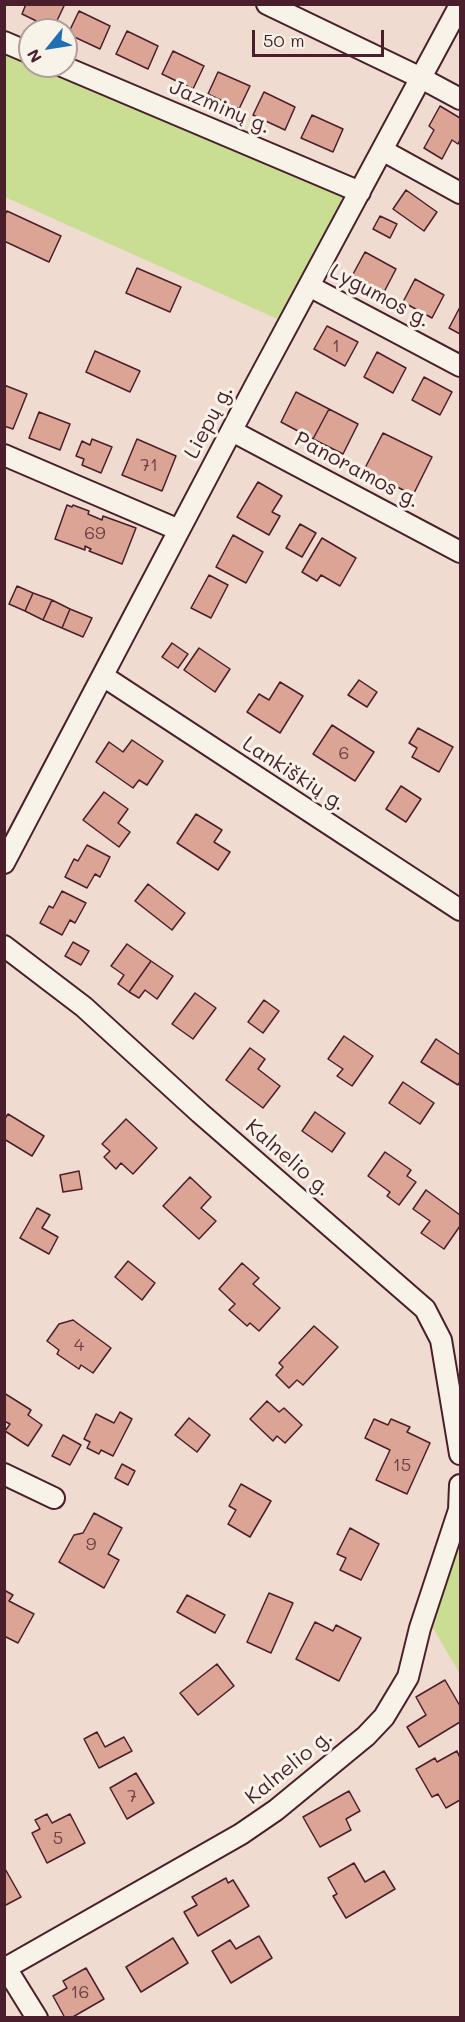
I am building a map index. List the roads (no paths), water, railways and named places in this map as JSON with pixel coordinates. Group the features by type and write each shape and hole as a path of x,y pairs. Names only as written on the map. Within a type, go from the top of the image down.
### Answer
{"street":[{"path":"267,4 460,99"},
{"name":"Liepų g.","path":"4,863 460,5"},
{"name":"Jazminų g.","path":"78,73 360,192"},
{"path":"382,150 460,193"},
{"name":"Lygumos g.","path":"309,286 460,366"},
{"name":"Panoramos g.","path":"232,431 460,552"},
{"path":"4,455 179,530"},
{"name":"Lankiškių g.","path":"103,676 460,910"},
{"name":"Kalnelio g.","path":"4,946 84,1007 200,1113 425,1309 441,1340 460,1454"},
{"path":"441,1340 460,1345"},
{"path":"4,1474 54,1498"},
{"name":"Kalnelio g.","path":"5,1969 241,1834 276,1810 372,1730 384,1717 408,1677 420,1628 459,1510 460,1485"},
{"path":"5,1969 37,2018"}]}
